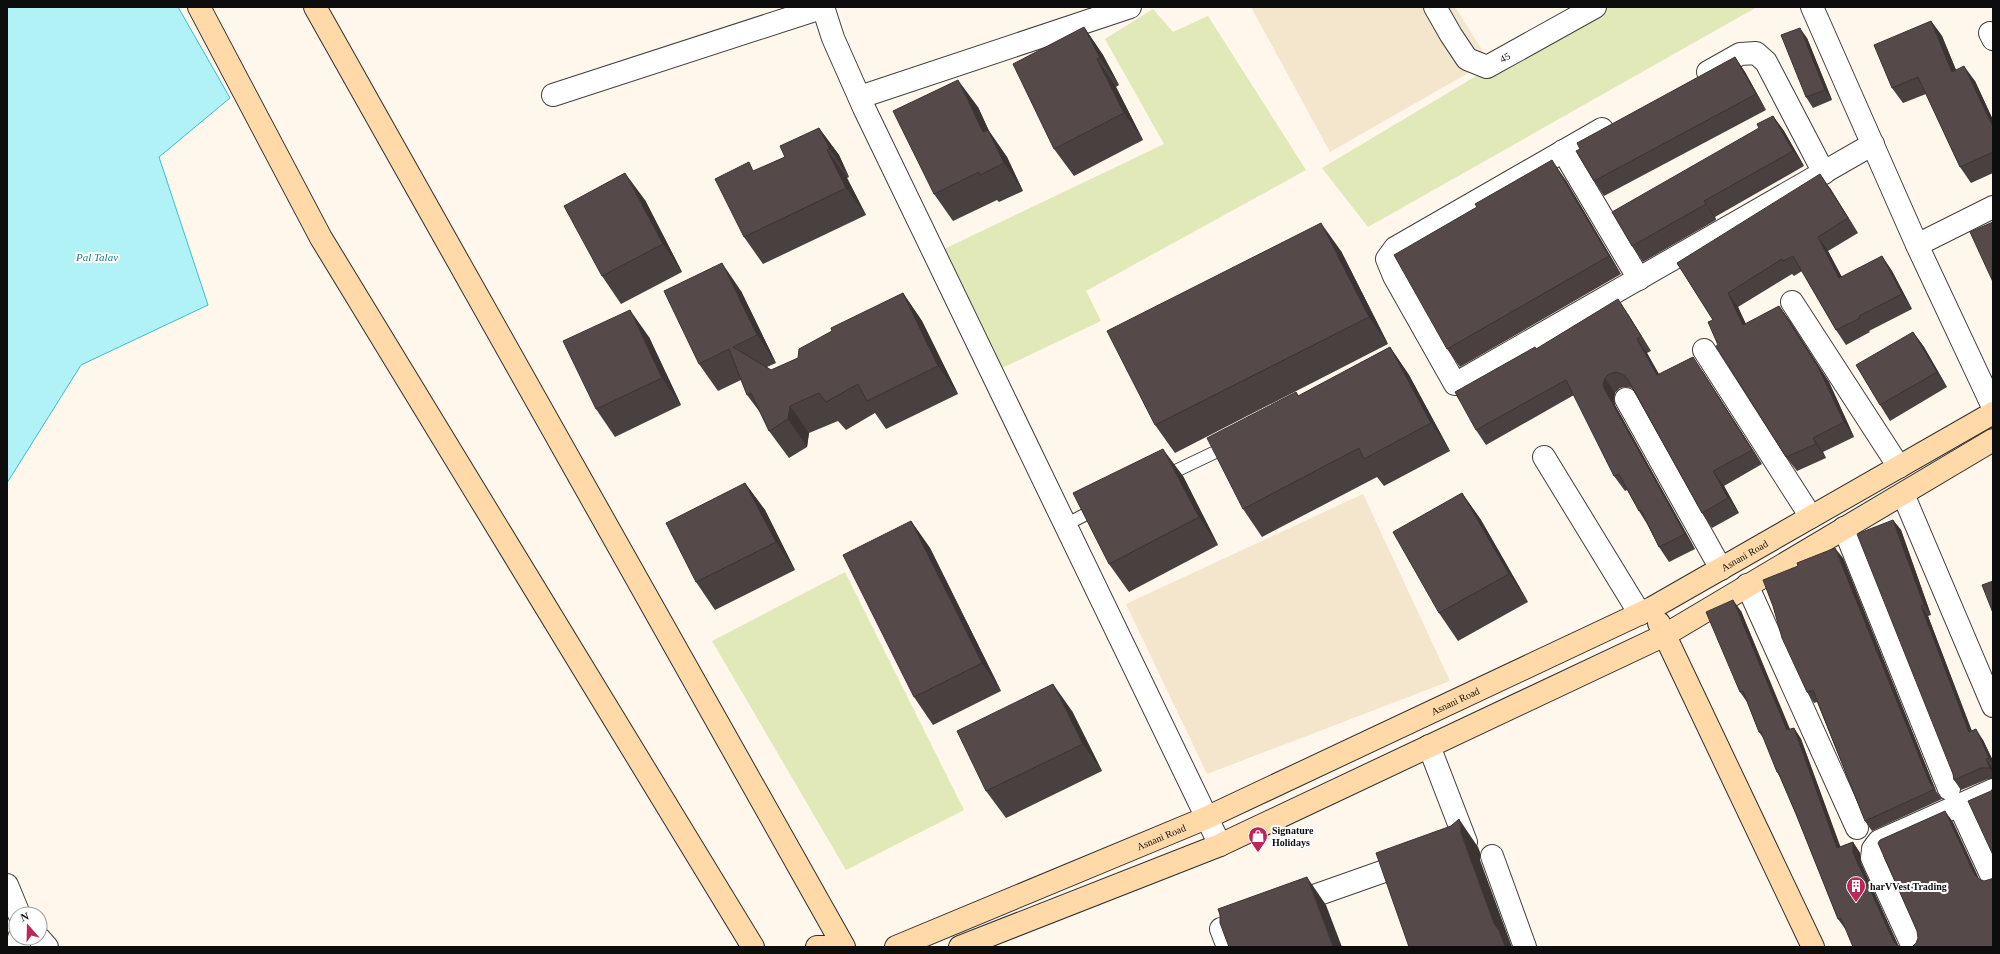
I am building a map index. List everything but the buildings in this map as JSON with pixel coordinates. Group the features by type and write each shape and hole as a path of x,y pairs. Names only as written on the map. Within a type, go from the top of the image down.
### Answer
{"street":[{"path":"199,7 321,238 752,947"},
{"path":"315,7 844,947"},
{"path":"553,95 823,7 833,38 860,97 1220,845"},
{"path":"860,97 1130,7"},
{"name":"45","path":"1435,7 1467,59 1488,67 1570,13 1595,7"},
{"path":"1812,7 1917,245 1993,407"},
{"path":"1692,80 1740,54 1756,53 1766,62 1824,173"},
{"path":"1618,121 1395,248 1387,259 1394,276 1455,384 1873,144"},
{"path":"1564,151 1639,279"},
{"path":"1917,245 1993,207"},
{"path":"1792,302 1899,467"},
{"path":"1704,350 1811,517"},
{"path":"1626,399 1721,569"},
{"name":"Asnani Road","path":"896,947 1206,818 1646,611 1993,413"},
{"path":"960,947 1220,845 1665,635 1993,440"},
{"path":"1544,457 1646,611 1665,635 1813,947"},
{"path":"1903,494 1993,706"},
{"path":"1844,528 1954,797 1993,879"},
{"path":"1747,585 1857,828"},
{"path":"1228,947 1221,929 1466,842 1429,746"},
{"path":"1912,947 1872,858 1873,849 1879,841 1954,797 1993,790"},
{"path":"1492,856 1525,947"},
{"path":"7,885 16,906"},
{"path":"817,947 825,947"}],"lane":[{"path":"1151,483 1237,441"},
{"path":"1065,524 1108,504"}],"shaded area":[{"path":"1251,7 1455,7 1489,61 1330,152"},
{"path":"1363,494 1450,681 1207,774 1126,604"}],"green space":[{"path":"1592,7 1757,7 1368,227 1322,168"},
{"path":"1153,9 1173,32 1208,16 1306,170 1086,291 1101,321 998,370 940,251 1164,144 1105,39"},
{"path":"845,572 964,810 846,870 712,641"}],"water":[{"name":"Pal Talav","path":"7,7 178,7 230,98 159,157 208,305 81,365 7,483"}],"place":[{"name":"Signature Holidays","path":"1258,853"},
{"name":"harVVest Trading","path":"1856,903"}]}
